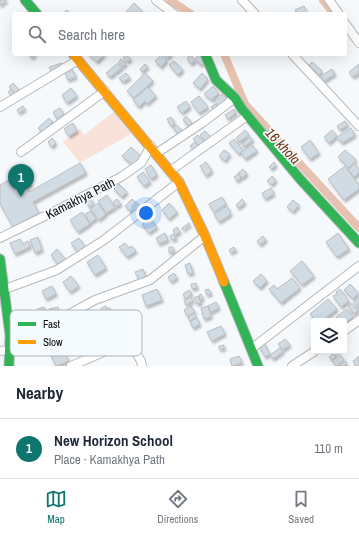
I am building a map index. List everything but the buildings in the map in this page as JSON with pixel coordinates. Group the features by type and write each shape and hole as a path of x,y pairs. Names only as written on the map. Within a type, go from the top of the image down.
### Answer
{"street":[{"path":"25,0 35,12"},
{"path":"156,0 171,12"},
{"path":"242,0 253,12"},
{"path":"329,0 338,12"},
{"path":"347,26 359,43"},
{"path":"206,56 216,80 235,98 242,110 300,179 359,243"},
{"path":"294,56 359,126"},
{"path":"0,107 75,57 105,90 179,182 205,236 257,366"},
{"path":"21,152 42,135 105,90"},
{"path":"154,150 202,123 235,98"},
{"path":"170,171 247,116"},
{"name":"Kamakhya Path","path":"0,238 121,177 141,163 154,150"},
{"path":"5,289 57,270 104,240 179,182"},
{"path":"77,310 96,300 150,280 205,236"},
{"path":"0,260 5,289 4,308 10,335 5,350 9,366"},
{"path":"250,349 359,266"},
{"path":"347,330 359,320"},
{"path":"292,366 311,354"},
{"path":"71,366 94,356"},
{"path":"138,356 142,366"}],"shaded area":[{"path":"119,108 138,130 80,163 63,142 80,129 84,135"}],"waterway":[{"name":"16 khola","path":"170,0 188,12"},
{"path":"323,0 332,12"},
{"name":"16 khola","path":"225,56 245,104 359,228"}],"traffic: fast":[{"path":"25,0 35,12"},
{"path":"206,56 216,80 235,98 242,109 300,179 359,243"},
{"path":"0,259 10,335 9,366"},
{"path":"224,282 258,366"}],"traffic: slow":[{"path":"75,56 179,182 205,236 224,282"}],"place":[{"name":"New Horizon School","path":"21,197"}]}
